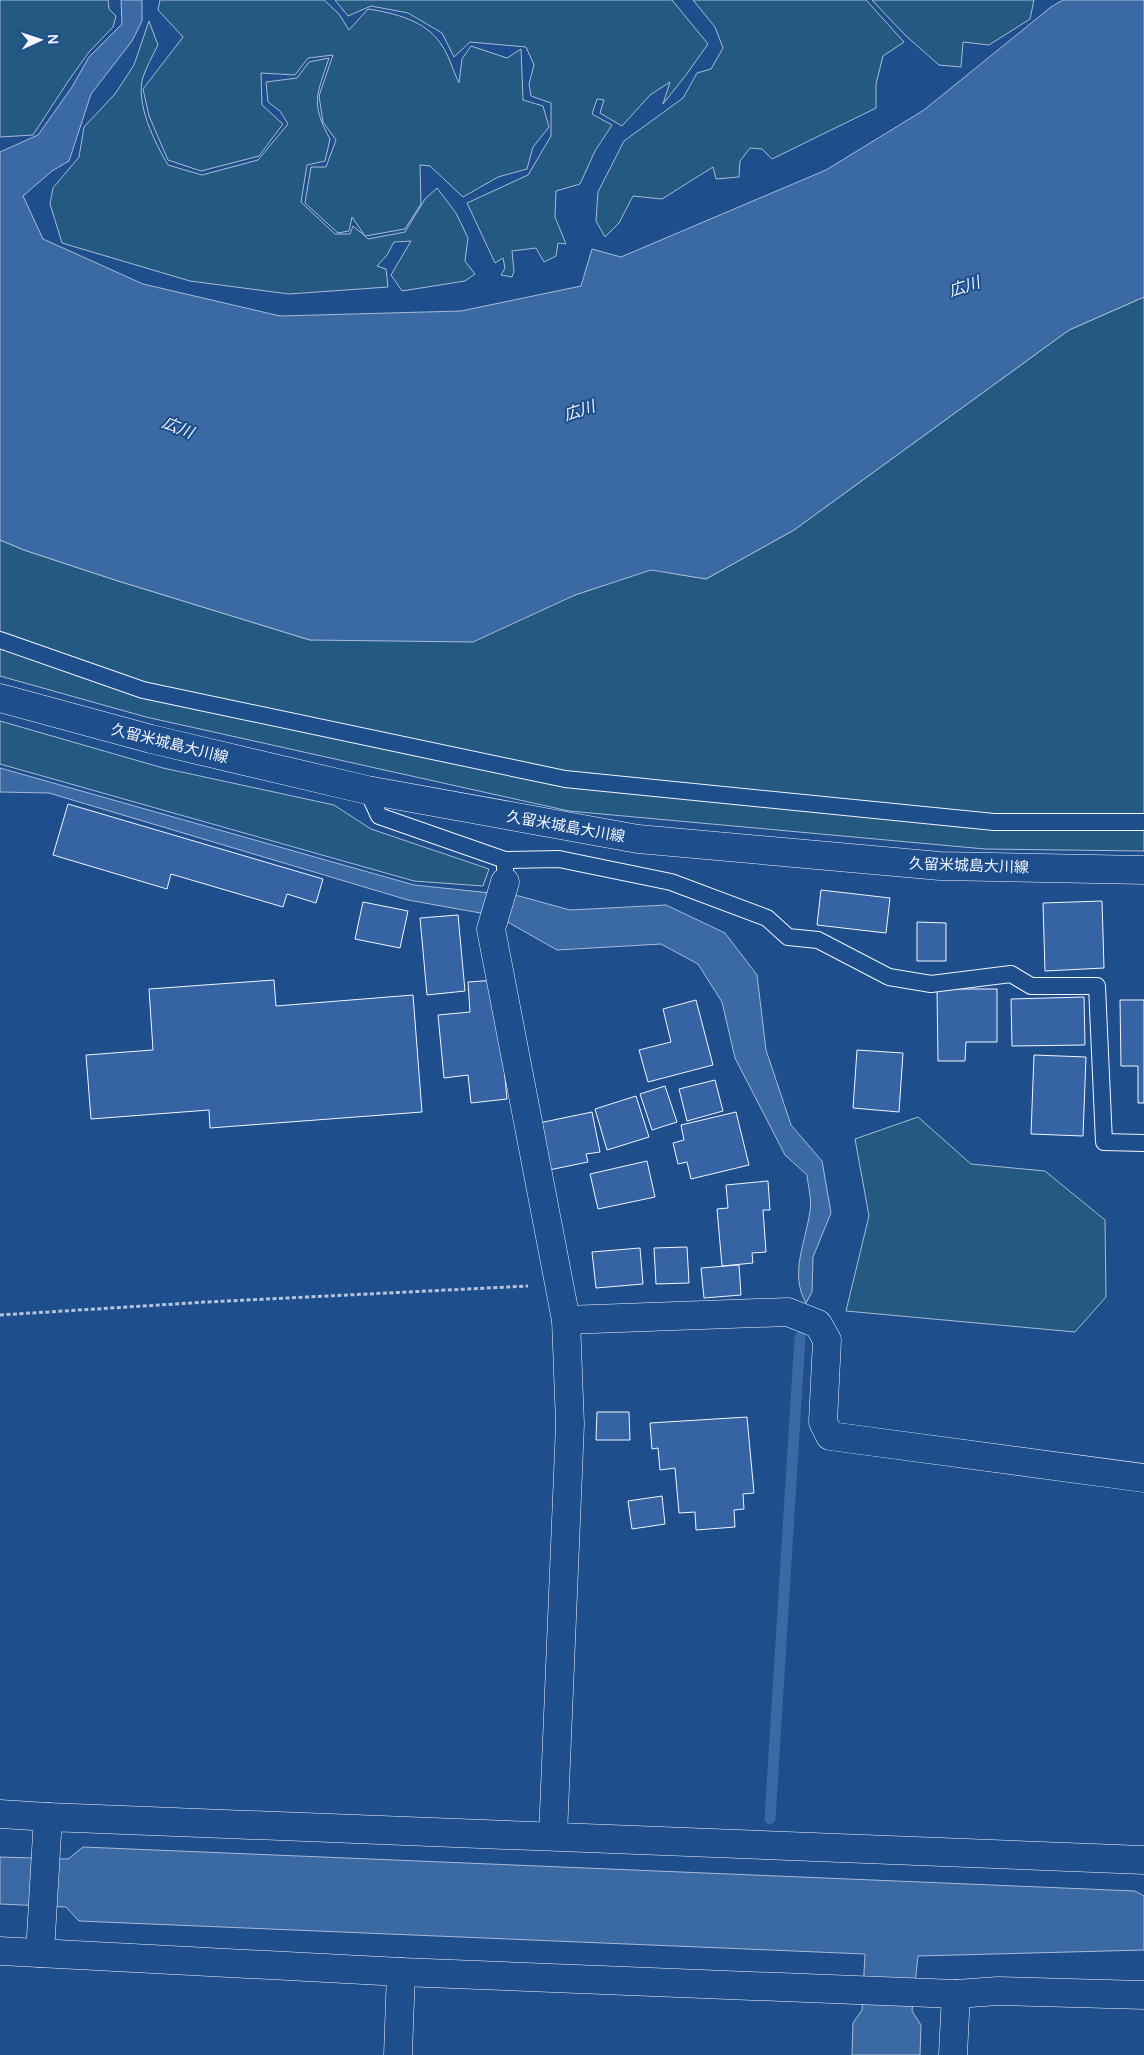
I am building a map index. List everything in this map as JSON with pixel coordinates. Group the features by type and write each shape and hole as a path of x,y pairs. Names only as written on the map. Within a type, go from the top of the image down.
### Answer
{"street":[{"name":"久留米城島大川線","path":"0,698 151,739 367,790 638,839 940,866 1144,870"},
{"path":"505,871 491,929 564,1308 570,1424 553,1836"},
{"path":"564,1308 788,1312 818,1324 826,1340 822,1422 830,1436 1144,1478"},
{"path":"0,1814 1144,1860"},
{"path":"40,1953 48,1816"},
{"path":"0,1951 402,1972 853,1988 922,1993 956,1994 998,1991 1144,1995"},
{"path":"398,2055 402,1972"},
{"path":"953,2055 956,1994"}],"lane":[{"path":"0,640 143,690 565,779 994,822 1144,822"},
{"path":"367,790 379,816 505,871 559,859 671,882 766,918 788,937 818,940 889,977 930,984 1011,974 1031,986 1097,986 1104,1142 1144,1143"}],"path":[{"path":"0,1315 207,1302 533,1286 564,1308"}],"shaded area":[{"path":"0,0 108,0 109,9 116,16 113,27 89,52 33,135 0,137"},
{"path":"160,0 324,0 339,14 349,30 368,9 388,13 418,23 427,29 441,44 459,83 462,59 471,46 507,58 521,49 523,100 543,106 549,127 533,147 527,169 498,177 463,197 430,166 420,165 421,204 405,229 365,236 352,217 349,231 338,233 305,203 311,167 326,167 336,140 323,122 319,96 333,55 308,58 295,75 261,73 262,105 283,124 259,156 201,171 168,160 149,116 143,89 183,37 158,10"},
{"path":"335,0 672,0 708,44 663,104 670,82 650,95 622,126 600,113 604,100 597,99 592,114 612,125 595,151 580,184 556,191 555,217 566,244 558,243 556,256 544,262 536,248 512,251 514,271 512,277 501,275 505,268 503,258 495,263 467,203 528,175 551,136 551,103 531,96 529,84 534,65 526,47 470,42 454,57 442,33 408,13 371,6 348,16"},
{"path":"693,0 866,0 904,42 883,56 876,84 876,108 772,159 762,149 750,148 740,161 739,177 716,179 713,167 662,199 633,196 619,223 605,237 596,221 598,192 624,141 683,98 697,73 711,69 723,48 715,27"},
{"path":"872,0 1034,0 1030,19 989,45 963,42 961,67 939,65 905,35"},
{"path":"149,21 158,45 143,77 141,87 144,110 148,122 157,146 168,165 202,175 258,160 288,124 280,111 268,102 266,82 297,78 309,62 329,58 321,81 318,107 330,139 325,161 307,165 301,202 335,234 350,234 353,226 368,239 405,232 425,199 437,188 456,213 468,238 465,261 475,274 465,281 402,291 391,275 411,241 394,242 387,255 377,266 386,269 388,287 289,294 190,281 62,243 50,204 53,188 79,157 84,127 115,94 134,65"},
{"path":"1144,297 1144,851 985,849 569,811 146,717 0,676 0,540 24,550 115,580 310,640 575,595 651,569 706,579 794,530 1069,330"},
{"path":"0,721 163,768 334,805 371,829 489,869 483,886 414,881 0,764"},
{"path":"918,1117 971,1164 1045,1171 1105,1220 1106,1297 1075,1332 846,1311 869,1216 855,1139"}],"water":[{"name":"広川","path":"121,0 142,0 142,21 132,41 91,94 69,161 52,171 23,196 43,239 143,284 280,316 461,311 581,286 592,249 621,257 826,170 924,110 1051,7 1063,0 1144,0 1144,297 1069,330 794,530 706,579 651,570 575,595 473,642 310,640 115,580 24,550 0,540 0,152 38,135 72,87 89,57 122,24"},
{"path":"0,768 414,885 519,896 570,910 666,905 725,933 757,975 766,1050 791,1125 822,1161 831,1213 813,1257 812,1292 806,1303 801,1292 799,1269 810,1207 807,1175 785,1155 735,1058 722,1002 698,964 661,944 557,950 497,916 408,900 49,793 0,792"},
{"path":"83,1847 1135,1891 1144,1896 1144,1950 918,1956 912,2011 921,2025 920,2055 852,2055 853,2023 862,2010 865,1954 79,1921 66,1907 0,1904 0,1857 68,1859"}],"building":[{"path":"68,804 323,879 316,903 287,894 283,907 171,874 167,889 53,855"},
{"path":"821,890 890,898 886,933 817,925"},
{"path":"1102,901 1104,968 1045,971 1043,903"},
{"path":"363,902 408,911 400,948 355,939"},
{"path":"458,915 465,991 427,995 420,918"},
{"path":"917,922 946,923 946,961 917,961"},
{"path":"274,980 276,1006 413,995 422,1112 210,1128 209,1110 91,1119 86,1055 153,1050 149,989"},
{"path":"496,980 507,1099 471,1103 468,1075 444,1078 438,1015 470,1012 468,982"},
{"path":"937,989 997,989 997,1042 966,1042 965,1061 938,1061"},
{"path":"1084,997 1085,1045 1012,1046 1011,999"},
{"path":"696,1000 713,1065 648,1082 639,1050 671,1042 663,1009"},
{"path":"1120,1000 1144,1000 1144,1103 1138,1103 1138,1066 1121,1066"},
{"path":"857,1050 903,1053 899,1112 853,1108"},
{"path":"1034,1055 1086,1057 1083,1136 1031,1134"},
{"path":"715,1080 723,1111 687,1121 679,1089"},
{"path":"665,1086 677,1122 652,1130 640,1094"},
{"path":"636,1096 649,1137 607,1150 595,1109"},
{"path":"592,1112 600,1152 586,1154 588,1162 549,1170 539,1123"},
{"path":"736,1112 749,1165 691,1179 687,1162 678,1164 673,1143 684,1140 681,1125"},
{"path":"647,1161 655,1197 598,1209 590,1174"},
{"path":"768,1181 770,1210 763,1210 766,1252 752,1253 753,1263 722,1266 717,1209 728,1208 726,1185"},
{"path":"687,1247 689,1283 656,1284 654,1248"},
{"path":"640,1248 643,1284 596,1288 592,1252"},
{"path":"739,1265 741,1295 704,1298 701,1268"},
{"path":"597,1412 629,1412 630,1440 596,1440"},
{"path":"747,1417 754,1493 743,1494 744,1509 734,1510 735,1527 696,1530 695,1512 679,1513 675,1468 660,1470 658,1448 652,1449 650,1423"},
{"path":"662,1496 665,1524 632,1529 628,1501"}],"waterway":[{"path":"770,1819 800,1337"}]}
